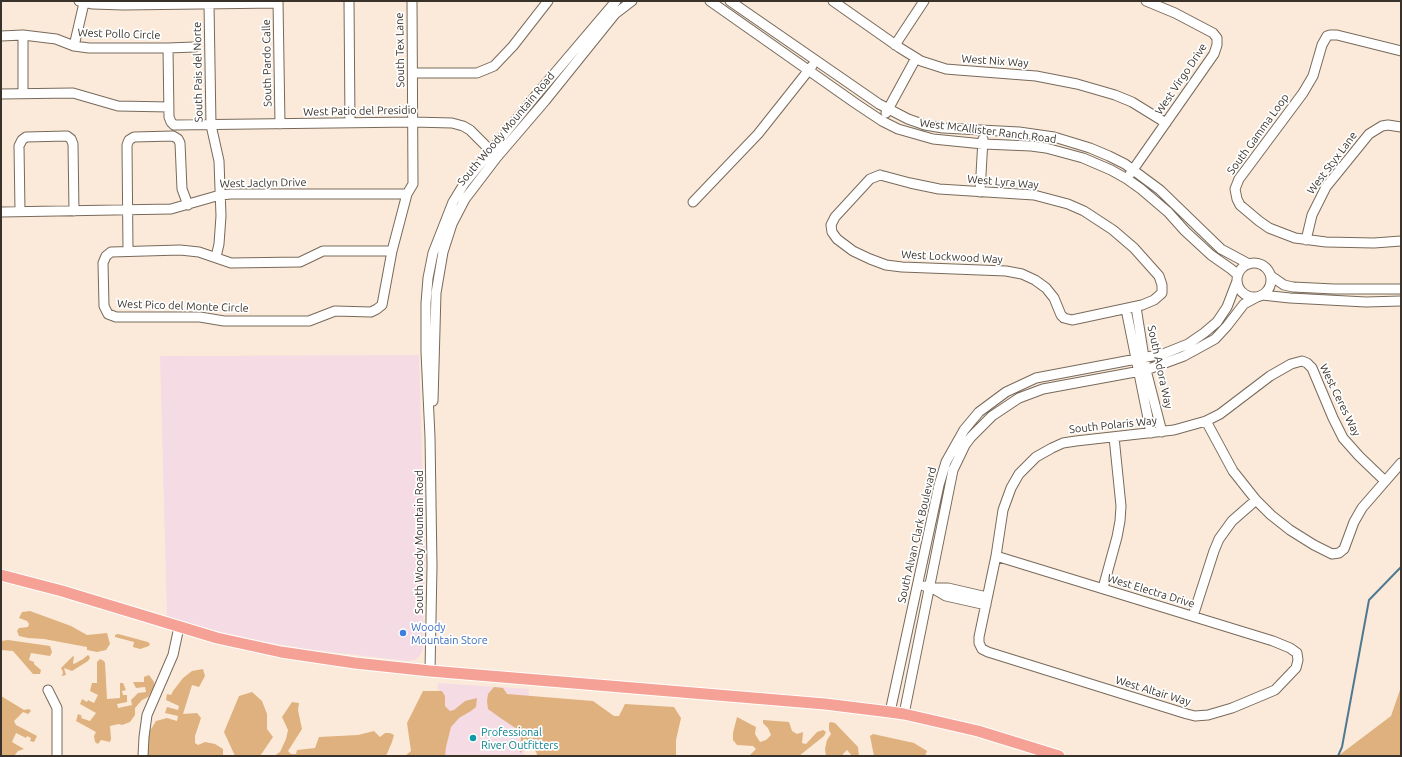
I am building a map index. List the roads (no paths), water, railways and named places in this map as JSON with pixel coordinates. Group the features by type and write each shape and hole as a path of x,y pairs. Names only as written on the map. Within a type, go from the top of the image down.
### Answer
{"main road":[{"path":"1,575 62,591 217,638 280,652 354,663 430,671 817,703 890,712 978,731 1059,756"}],"street":[{"path":"349,1 350,123"},
{"name":"South Tex Lane","path":"412,1 413,122"},
{"path":"413,73 477,72 494,66 513,46 548,1"},
{"name":"South Woody Mountain Road","path":"494,154 616,1"},
{"name":"South Woody Mountain Road","path":"430,671 432,566 430,437 426,368 426,303 428,278 433,253 453,202 464,184 545,101 615,14 632,1"},
{"name":"West McAllister Ranch Road","path":"710,1 882,121 898,129 933,139 983,144 1031,146 1057,151 1088,160 1127,179 1159,204 1211,255 1231,269 1237,278"},
{"name":"West McAllister Ranch Road","path":"730,1 888,109 908,120 943,128 1019,132 1054,137 1090,148 1109,156 1133,170 1160,190 1221,249 1249,264"},
{"name":"West Nix Way","path":"833,1 895,45 916,58 934,65 958,70 1036,76 1077,84 1132,102 1166,123"},
{"path":"895,45 924,1"},
{"name":"West Virgo Drive","path":"1127,179 1214,54 1217,46 1216,38 1213,33 1175,13 1146,1"},
{"path":"74,46 81,2 209,4 278,2"},
{"name":"South Pardo Calle","path":"278,2 280,124"},
{"name":"South Pais del Norte","path":"209,4 211,125 219,161 221,216 216,257"},
{"path":"23,35 23,93"},
{"name":"West Pollo Circle","path":"1,36 23,35 56,39 74,46 89,48 195,47"},
{"name":"South Gamma Loop","path":"1401,51 1337,35 1327,36 1322,45 1313,76 1303,93 1237,183 1235,189 1240,205 1269,228 1295,238 1306,240 1374,243 1401,241"},
{"name":"West Pollo Circle","path":"168,48 169,117 171,122 174,125 211,125"},
{"path":"882,121 916,58"},
{"path":"693,202 758,134 817,60"},
{"path":"1,94 73,93 118,106 169,107"},
{"name":"West Patio del Presidio","path":"211,125 413,122 452,123 470,130 494,154"},
{"name":"West Pico del Monte Circle","path":"392,251 323,251 300,262 229,263 199,252 180,250 111,252 106,256 103,263 104,306 108,314 116,317 200,317 224,321 309,321 335,311 371,312 377,309 382,305 392,251 407,194 413,184 413,122"},
{"name":"West Styx Lane","path":"1306,240 1312,215 1326,187 1369,134 1382,126 1388,125 1401,127"},
{"path":"980,192 983,131"},
{"path":"20,212 19,146 22,140 26,137 67,136 72,139 73,144 74,211"},
{"path":"128,251 127,145 129,140 134,137 173,136 178,138 180,143 182,189 188,205"},
{"name":"West Lyra Way","path":"831,228 835,217 870,179 876,176 884,175 910,183 939,189 1034,196 1068,204 1084,211 1113,230 1134,248 1159,276 1162,290 1160,295 1154,300 1136,306"},
{"name":"West Jaclyn Drive","path":"1,212 171,209 220,195 407,194"},
{"name":"West Lockwood Way","path":"831,228 834,236 853,251 882,263 911,268 1006,271 1022,274 1035,280 1050,292 1061,315 1064,318 1076,320 1126,309"},
{"path":"1401,289 1293,287 1284,285 1271,276 1265,267 1254,263 1249,264 1240,270 1237,278 1238,286 1246,295 1251,297 1259,296 1359,301 1401,301"},
{"path":"1259,296 1270,287 1271,276"},
{"name":"South Alvan Clark Boulevard","path":"890,712 939,485 946,462 964,430 979,412 1006,392 1036,378 1162,354 1188,344 1217,322 1227,307 1237,278"},
{"name":"South Alvan Clark Boulevard","path":"904,714 931,588 953,470 965,446 992,416 1018,398 1043,389 1142,370 1184,356 1215,339 1244,304 1259,296"},
{"path":"1126,309 1136,306"},
{"name":"South Adora Way","path":"1136,306 1140,358 1151,433"},
{"name":"South Adora Way","path":"1126,309 1140,358"},
{"name":"South Polaris Way","path":"980,647 979,637 1007,496 1015,480 1024,468 1036,457 1063,443 1162,432 1206,422 1281,370 1299,361 1308,363"},
{"name":"West Ceres Way","path":"1308,363 1314,371 1333,418 1344,438 1358,456 1385,481"},
{"name":"South Adora Way","path":"1142,370 1162,432"},
{"path":"1206,422 1233,471 1256,500 1271,515 1301,538 1332,554 1339,553 1345,547 1354,522 1362,508 1401,463"},
{"path":"1103,588 1120,521 1121,506 1114,437"},
{"path":"1193,616 1219,539 1232,522 1256,500"},
{"name":"West Electra Drive","path":"996,556 1273,641 1290,648 1297,653"},
{"path":"917,584 931,588 948,588 986,601"},
{"path":"143,756 144,736 148,715 173,655 179,627"},
{"name":"West Altair Way","path":"980,647 988,652 1187,714 1200,716 1232,708 1275,690 1296,668 1298,660 1297,653"},
{"path":"48,690 57,708 57,756"}],"waterway":[{"path":"1338,756 1342,747 1369,600 1401,567"}],"place":[{"name":"Woody Mountain Store","path":"403,633"},
{"name":"Professional River Outfitters","path":"473,738"}]}
